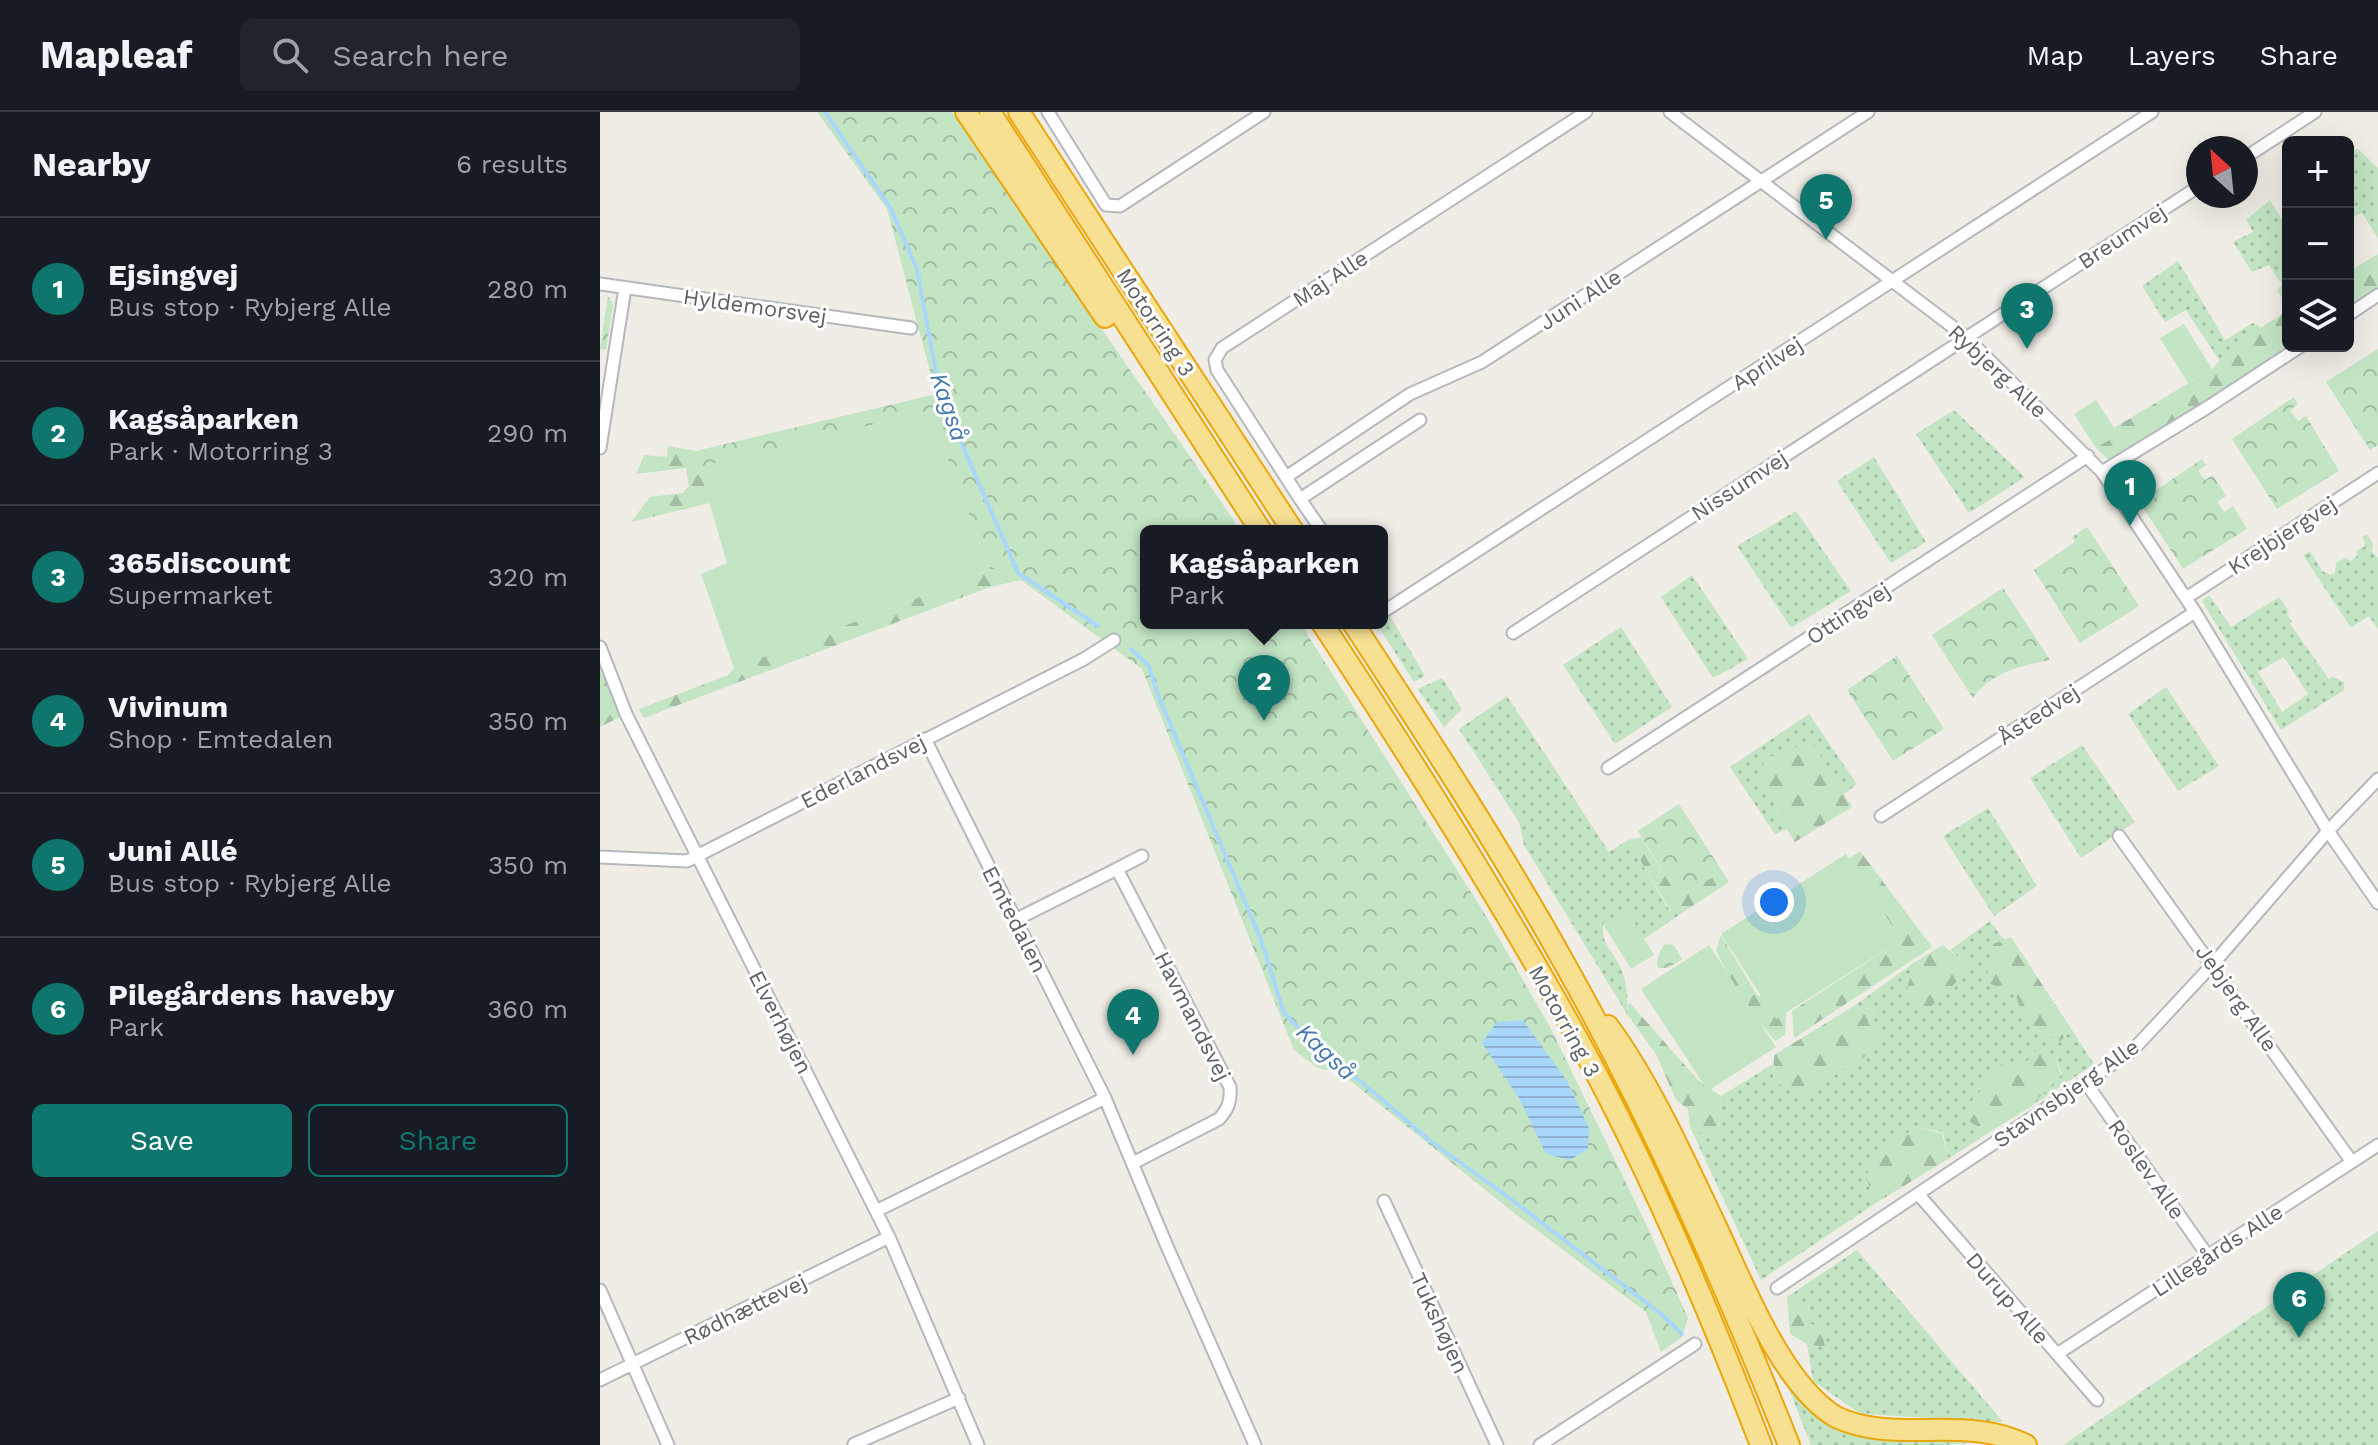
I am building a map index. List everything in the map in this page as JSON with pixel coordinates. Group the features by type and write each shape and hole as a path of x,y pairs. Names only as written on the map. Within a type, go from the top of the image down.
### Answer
{"highway":[{"path":"966,112 1119,336 1175,401"},
{"name":"Motorring 3","path":"990,112 1257,525"},
{"name":"Motorring 3","path":"1019,112 1289,525"},
{"name":"Motorring 3","path":"1326,629 1415,763 1577,1037 1706,1306 1761,1445"},
{"name":"Motorring 3","path":"1357,629 1512,871 1569,970 1657,1142 1722,1282 1789,1445"},
{"path":"1569,970 1625,1049 1697,1187 1759,1317 1794,1377 1813,1398 1835,1416 1866,1430 1892,1433 1963,1429 2026,1445"}],"street":[{"path":"1048,112 1106,205 1120,206 1264,112"},
{"name":"Maj Alle","path":"1300,499 1217,370 1215,360 1222,348 1586,112"},
{"name":"Rybjerg Alle","path":"1670,112 1966,337 2088,456 2102,472 2186,598 2328,831 2378,903"},
{"name":"Juni Alle","path":"1286,477 1410,394 1482,362 1868,112"},
{"name":"Aprilvej","path":"1388,609 2152,112"},
{"path":"2258,149 2315,112"},
{"name":"Breumvej","path":"1966,337 2186,195"},
{"name":"Hyldemorsvej","path":"600,284 911,328"},
{"path":"600,448 603,413 625,288"},
{"path":"2354,311 2378,295"},
{"name":"Nissumvej","path":"1513,633 1966,337"},
{"path":"2102,472 2292,352"},
{"path":"600,354 614,356"},
{"path":"1318,525 1300,499 1420,420"},
{"name":"Ottingvej","path":"1608,768 2088,456"},
{"name":"Krejbjergvej","path":"2186,598 2378,473"},
{"name":"Åstedvej","path":"1881,816 2195,612"},
{"name":"Ederlandsvej","path":"600,857 687,861 1084,659 1114,640"},
{"name":"Elverhøjen","path":"600,647 626,714 889,1237 978,1445"},
{"name":"Emtedalen","path":"925,739 1105,1098 1255,1445"},
{"name":"Stavnsbjerg Alle","path":"1777,1288 2132,1051 2378,779"},
{"name":"Jebjerg Alle","path":"2119,836 2352,1162"},
{"path":"1015,920 1142,856"},
{"name":"Havmandsvej","path":"1117,869 1230,1087 1231,1099 1219,1119 1133,1163"},
{"name":"Roslev Alle","path":"2086,1083 2208,1256"},
{"path":"876,1211 1105,1098"},
{"name":"Lillegårds Alle","path":"2057,1354 2378,1145"},
{"name":"Durup Alle","path":"1919,1195 2097,1400"},
{"name":"Tukshøjen","path":"1384,1201 1497,1445"},
{"name":"Rødhættevej","path":"600,1380 889,1237"},
{"path":"600,1290 668,1445"},
{"path":"1540,1445 1695,1344"},
{"path":"854,1444 959,1398"}],"green space":[{"path":"817,112 952,112 1233,519 1236,525 1140,525 1140,629 1304,629 1483,911 1549,1025 1688,1318 1682,1337 1661,1352 1646,1312 1514,1213 1343,1075 1316,1067 1294,1050 1142,669 1021,580 1017,564 990,570 929,411 699,467 696,451 936,394 887,209"},
{"path":"2357,148 2378,168 2378,238 2362,213 2354,217 2354,150"},
{"path":"2270,200 2282,219 2282,285 2269,265 2252,272 2233,242 2253,232 2246,220"},
{"path":"2378,254 2378,290 2354,307 2354,280 2354,268"},
{"path":"2178,261 2225,340 2253,323 2262,328 2235,345 2220,361 2186,310 2165,322 2142,286"},
{"path":"608,296 613,305 606,350 600,349"},
{"path":"2282,314 2283,352 2110,461 2096,448 2118,434 2114,428 2212,369 2235,345"},
{"path":"2184,324 2212,369 2188,383 2160,338"},
{"path":"2378,349 2378,445 2370,450 2326,382"},
{"path":"2294,397 2298,404 2290,410 2298,421 2306,416 2339,471 2277,509 2232,439"},
{"path":"2096,400 2118,434 2096,448 2074,414"},
{"path":"1954,410 2025,477 1969,513 1916,434"},
{"path":"929,411 990,570 734,668 701,574 727,563 699,467"},
{"path":"668,446 696,451 710,503 631,522 650,497 683,493 689,486 686,468 636,474 644,455 667,457"},
{"path":"1874,457 1926,542 1891,563 1837,481"},
{"path":"2202,459 2206,465 2198,471 2205,480 2213,475 2226,496 2217,502 2224,512 2233,506 2247,529 2183,569 2131,489 2144,483 2152,493"},
{"path":"1796,511 1851,591 1791,628 1737,546"},
{"path":"2087,527 2139,606 2080,643 2034,570 2075,542 2072,537"},
{"path":"2367,534 2373,544 2372,552 2378,558 2378,629 2369,616 2351,628 2303,555 2310,551 2322,571 2331,575 2335,573 2336,563 2345,558 2351,561 2358,555 2356,550 2364,547 2362,537"},
{"path":"1017,564 1100,637 1021,580 990,587 644,718 639,709 728,675 734,668 990,570"},
{"path":"1692,575 1748,659 1713,678 1661,597"},
{"path":"2003,588 2050,660 1997,676 1973,698 1932,635"},
{"path":"2209,595 2231,627 2279,597 2289,612 2290,624 2329,679 2333,677 2344,682 2344,690 2281,730 2202,601","holes":["2284,657 2308,694 2282,712 2258,672"]},
{"path":"1388,616 1425,676 1414,682 1380,629 1388,629"},
{"path":"1621,627 1672,707 1615,744 1563,665"},
{"path":"600,644 626,714 600,727"},
{"path":"1897,656 1944,729 1893,761 1847,690"},
{"path":"1442,678 1462,709 1444,727 1418,689"},
{"path":"2166,687 2219,766 2178,791 2128,714"},
{"path":"1507,696 1609,852 1628,840 1670,911 1688,909 1644,939 1626,910 1603,924 1605,941 1623,975 1627,1014 1524,845 1519,822 1459,729"},
{"path":"1809,714 1857,784 1844,794 1811,741 1775,794 1777,814 1787,829 1775,834 1730,767"},
{"path":"1812,741 1852,807 1795,842 1777,814 1775,794 1761,785 1764,759"},
{"path":"2082,745 2135,822 2081,858 2030,778"},
{"path":"1679,804 1722,871 1679,898 1638,831"},
{"path":"1988,808 2037,886 1994,916 1943,836"},
{"path":"1641,837 1679,898 1722,871 1729,882 1688,909 1671,911 1628,840"},
{"path":"1860,851 1932,947 1794,1038 1792,1011 1901,940 1849,859"},
{"path":"1846,854 1901,940 1776,1019 1721,934"},
{"path":"1626,909 1654,955 1631,969 1603,924"},
{"path":"1990,921 2004,940 1993,945 1987,982 2016,995 2060,1041 2072,1030 2094,1064 2030,1107 2062,1074 2055,1057 2025,1064 1972,1101 1968,1120 1988,1133 1948,1159 1943,1132 1915,1127 1866,1178 1876,1203 1761,1280 1690,1127 1718,1143 1721,1096 1773,1064 1773,1082 1868,1024 1875,1010 1854,1006 1915,962 1907,992 1971,968 1950,950"},
{"path":"1721,935 1757,995 1787,1002 1785,1035 1775,1041 1740,997 1716,951"},
{"path":"2011,937 2072,1030 2060,1041 2032,1023 2022,1011 2016,995 1986,982 1993,944"},
{"path":"1665,944 1674,945 1682,959 1668,968 1658,968 1658,956"},
{"path":"1709,945 1776,1047 1708,1091 1641,989"},
{"path":"1943,945 1971,968 1928,1009 1906,992 1915,962"},
{"path":"1629,1002 1698,1080 1721,1096 1718,1143 1690,1127 1688,1109 1676,1100 1656,1054 1627,1014"},
{"path":"1854,1006 1875,1010 1868,1024 1880,1031 1872,1052 1805,1094 1773,1082 1774,1055"},
{"path":"2036,1050 2055,1057 2061,1075 2030,1107 1988,1133 1967,1120 1972,1101 2002,1064 2025,1064"},
{"path":"1915,1127 1942,1133 1948,1159 1876,1203 1866,1178 1872,1160"},
{"path":"2378,1231 2378,1445 2063,1445"},
{"path":"1857,1250 2003,1422 1861,1414 1813,1381 1807,1344 1825,1347 1807,1322 1809,1305 1787,1297"},
{"path":"1787,1297 1809,1305 1807,1322 1821,1328 1825,1347 1807,1344 1790,1334"},
{"path":"1785,1379 1812,1408 1952,1438 2001,1441 1942,1445 1811,1445"}],"water":[{"path":"1523,1020 1567,1081 1589,1128 1588,1149 1570,1160 1546,1154 1519,1098 1482,1043 1497,1022"}],"waterway":[{"name":"Kagså","path":"825,112 891,209 917,269 940,394 1018,573 1098,626"},
{"name":"Kagså","path":"1131,649 1149,666 1158,695 1261,940 1284,1013 1335,1065 1360,1081 1433,1143 1661,1314 1682,1334"}],"place":[{"name":"Juni Allé","path":"1826,240"},
{"name":"365discount","path":"2027,349"},
{"name":"Ejsingvej","path":"2130,526"},
{"name":"Kagsåparken","path":"1264,721"},
{"name":"Vivinum","path":"1133,1055"},
{"name":"Pilegårdens haveby","path":"2299,1338"}]}
